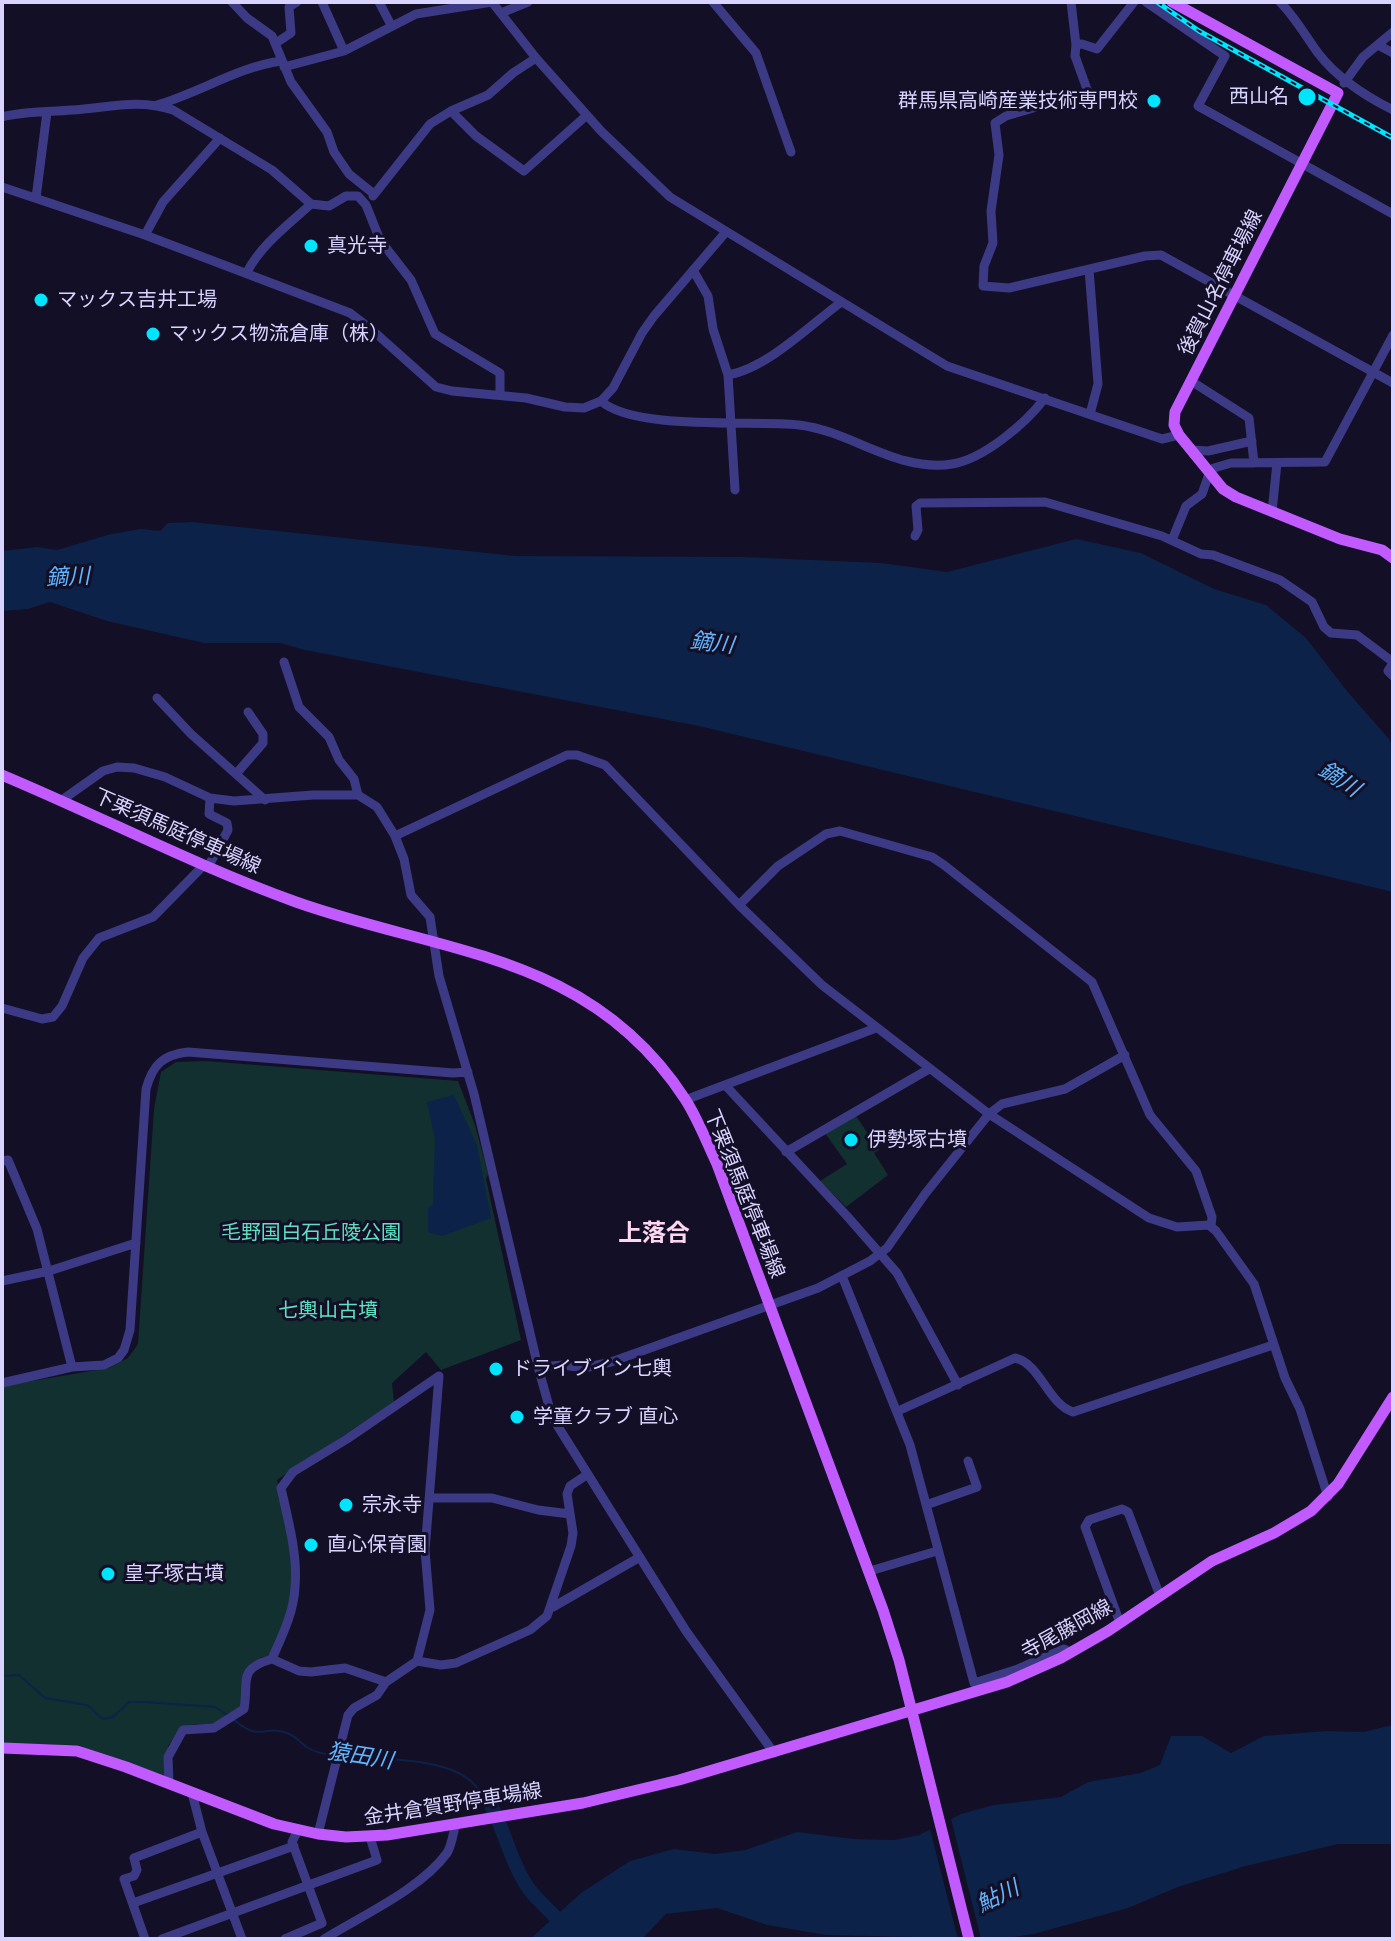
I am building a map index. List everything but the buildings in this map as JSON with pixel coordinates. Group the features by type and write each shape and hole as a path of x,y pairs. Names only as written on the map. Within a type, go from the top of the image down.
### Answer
{"main road":[{"path":"1179,4 1338,93"},
{"name":"後賀山名停車場線","path":"1179,435 1174,418 1191,381 1338,93"},
{"path":"1179,435 1209,474 1236,497 1340,539 1382,550 1393,558"},
{"name":"下栗須馬庭停車場線","path":"2,775 206,866 298,903 435,941 543,976 581,997 642,1046 685,1100 717,1164 870,1571 912,1711"},
{"name":"寺尾藤岡線","path":"912,1711 1007,1682 1071,1653 1220,1557 1296,1521 1328,1497 1393,1397"},
{"path":"912,1711 969,1939"},
{"name":"金井倉賀野停車場線","path":"2,1748 77,1751 274,1824 318,1834 370,1837 583,1803 679,1780 912,1711"}],"street":[{"path":"232,2 247,18 272,36 291,82 327,132 334,152 349,174 374,194"},
{"path":"276,43 291,33 289,7 297,2"},
{"path":"322,2 344,51"},
{"path":"379,2 391,25"},
{"path":"157,105 258,66 344,51 424,11 492,2 587,115 670,197 725,233 947,366 1162,439 1179,435"},
{"path":"501,13 528,2"},
{"path":"713,2 756,53 791,152"},
{"path":"1071,2 1075,56 1088,92 1006,116 995,123 999,155 991,211 993,243 984,266 983,286 1009,288 1145,256 1161,255 1393,383"},
{"path":"1076,45 1097,49 1134,2"},
{"path":"1146,2 1225,56 1198,106 1393,214"},
{"path":"1280,2 1319,55 1372,100 1393,110"},
{"path":"1338,93 1363,57 1393,32"},
{"path":"1378,45 1393,53"},
{"path":"366,205 430,124 488,95 536,58"},
{"path":"2,117 113,104 157,105 173,110 272,170 311,204 329,206 353,195 358,196 366,205 380,240 411,280 435,334 500,373 500,395"},
{"path":"451,111 476,136 524,171 587,115"},
{"path":"36,198 47,112"},
{"path":"145,235 163,202 220,138"},
{"path":"2,187 145,235 350,313 383,338 436,387 565,407 584,408 601,401 613,388 648,325 725,233"},
{"path":"247,272 254,258 311,204"},
{"path":"1089,269 1098,384 1090,414"},
{"path":"693,270 708,296 713,329 728,375 735,490"},
{"path":"728,375 745,372 840,303"},
{"path":"1172,540 1186,506 1202,494 1214,468 1231,463 1325,462 1393,335"},
{"path":"1191,381 1249,418 1254,463"},
{"path":"601,401 611,410 648,417 800,425 913,463 933,466 968,459 1014,433 1045,398"},
{"path":"1191,450 1208,451 1252,441"},
{"path":"1272,512 1277,463"},
{"path":"915,536 918,530 916,506 920,503 1045,502 1172,540 1201,554 1213,555 1280,580 1312,602 1324,627 1331,633 1357,635 1393,663 1388,671 1393,676"},
{"path":"284,662 299,707 329,737 339,760 354,779 358,795"},
{"path":"157,698 191,734 265,800"},
{"path":"236,774 263,743 263,734 248,712"},
{"path":"395,836 567,755 577,755 605,765 620,777 739,905 822,985 929,1069 989,1114 1149,1218 1177,1227 1196,1224 1211,1226 1254,1284 1285,1378 1300,1409 1328,1497"},
{"path":"62,800 103,771 117,767 134,768 165,777 210,798 234,801 358,795 377,807 395,836 404,859 411,895 430,917 439,976 468,1072 552,1417 686,1631 774,1753"},
{"path":"2,1008 42,1019 53,1017 62,1006 83,958 99,938 153,917 206,866 228,830 227,823 209,814 210,798"},
{"path":"739,905 778,866 833,832 840,831 932,857 1088,977 1150,1115 1196,1171 1212,1217 1211,1226"},
{"path":"685,1100 876,1028"},
{"path":"2,1383 72,1367 104,1365 118,1358 124,1350 130,1330 146,1089 151,1072 160,1060 188,1052 468,1072"},
{"path":"538,1367 563,1365 584,1368 611,1362 770,1306 842,1276 880,1254 989,1114 1002,1104 1065,1089 1125,1055"},
{"path":"786,1152 929,1069"},
{"path":"725,1085 847,1216 899,1277 958,1385"},
{"path":"2,1161 8,1160 37,1229 72,1367"},
{"path":"2,1281 49,1271 136,1243"},
{"path":"842,1276 898,1411 974,1683 1018,1669 1064,1649 1071,1653"},
{"path":"898,1411 1011,1359 1019,1358 1062,1406 1073,1412 1273,1345"},
{"path":"272,1659 290,1615 296,1587 292,1544 281,1488 293,1472 439,1376 425,1550 430,1610 417,1661 386,1682 377,1695 348,1715 318,1834"},
{"path":"926,1505 977,1487 968,1461"},
{"path":"417,1661 441,1665 456,1663 530,1630 547,1616 553,1607 571,1546 573,1533 567,1494 570,1486 588,1474"},
{"path":"429,1498 492,1498 538,1510 570,1514"},
{"path":"1120,1623 1085,1527 1089,1520 1122,1509 1128,1512 1160,1596"},
{"path":"870,1571 937,1551"},
{"path":"553,1607 640,1557"},
{"path":"169,1783 168,1757 183,1730 214,1728 244,1709 247,1674 252,1667 272,1659 299,1671 345,1668 386,1682"},
{"path":"192,1793 202,1832 242,1939"},
{"path":"324,1939 400,1893 434,1868 449,1851 456,1823"},
{"path":"285,1939 322,1923 292,1842 298,1830"},
{"path":"145,1939 124,1879 134,1876 137,1870 134,1858 202,1832"},
{"path":"162,1939 377,1860 370,1837"},
{"path":"133,1903 294,1846"}],"green space":[{"name":"毛野国白石丘陵公園","path":"206,1061 458,1081 475,1125 488,1174 486,1179 521,1340 441,1370 426,1352 392,1383 394,1402 277,1480 289,1536 294,1580 292,1600 284,1624 271,1656 262,1657 250,1666 242,1708 214,1726 195,1724 181,1727 168,1746 167,1780 78,1745 2,1744 2,1386 109,1368 128,1358 138,1344 154,1109 161,1072 176,1062"},
{"path":"856,1116 879,1150 874,1153 888,1175 846,1207 820,1181 847,1164 825,1133"}],"water":[{"name":"鏑川","path":"192,522 515,556 743,557 881,563 947,572 1076,539 1141,553 1214,589 1266,605 1306,638 1389,739 1393,747 1393,892 699,726 280,643 204,643 107,621 50,602 28,609 2,611 2,551 37,547 57,550 111,534 141,529 160,531 168,523"},
{"path":"454,1095 477,1145 491,1218 442,1236 428,1232 428,1208 433,1204 435,1139 427,1102"},
{"name":"鮎川","path":"1393,1727 1393,1844 1338,1844 1246,1866 1178,1887 1128,1908 1034,1934 1000,1939 826,1935 767,1925 717,1908 666,1914 642,1939 530,1939 581,1893 630,1861 674,1849 715,1854 745,1850 797,1832 894,1840 919,1835 961,1814 994,1805 1061,1797 1088,1782 1141,1773 1160,1765 1171,1736 1202,1736 1231,1753 1264,1736 1326,1731 1364,1732"}],"pier":[{"path":"950,1815 981,1939 958,1939 929,1825"}],"waterway":[{"name":"猿田川","path":"2,1676 19,1675 45,1698 87,1705 103,1719 113,1717 129,1702 215,1707 229,1716"},
{"name":"猿田川","path":"234,1720 257,1732 273,1730 287,1733 311,1749 332,1755"},
{"name":"猿田川","path":"343,1757 410,1761 445,1768 472,1782 489,1802"},
{"name":"猿田川","path":"489,1802 525,1883 566,1931"}],"railway":[{"path":"1157,2 1199,31 1393,138"}],"place":[{"name":"西山名","path":"1307,97"},
{"name":"群馬県高崎産業技術専門校","path":"1154,101"},
{"name":"真光寺","path":"311,246"},
{"name":"マックス吉井工場","path":"41,300"},
{"name":"マックス物流倉庫（株）","path":"153,334"},
{"name":"伊勢塚古墳","path":"851,1140"},
{"name":"ドライブイン七輿","path":"496,1369"},
{"name":"学童クラブ 直心","path":"517,1417"},
{"name":"宗永寺","path":"346,1505"},
{"name":"直心保育園","path":"311,1545"},
{"name":"皇子塚古墳","path":"108,1574"}],"district":[{"name":"上落合","path":"654,1234"}],"park label":[{"name":"七輿山古墳","path":"328,1311"}]}
